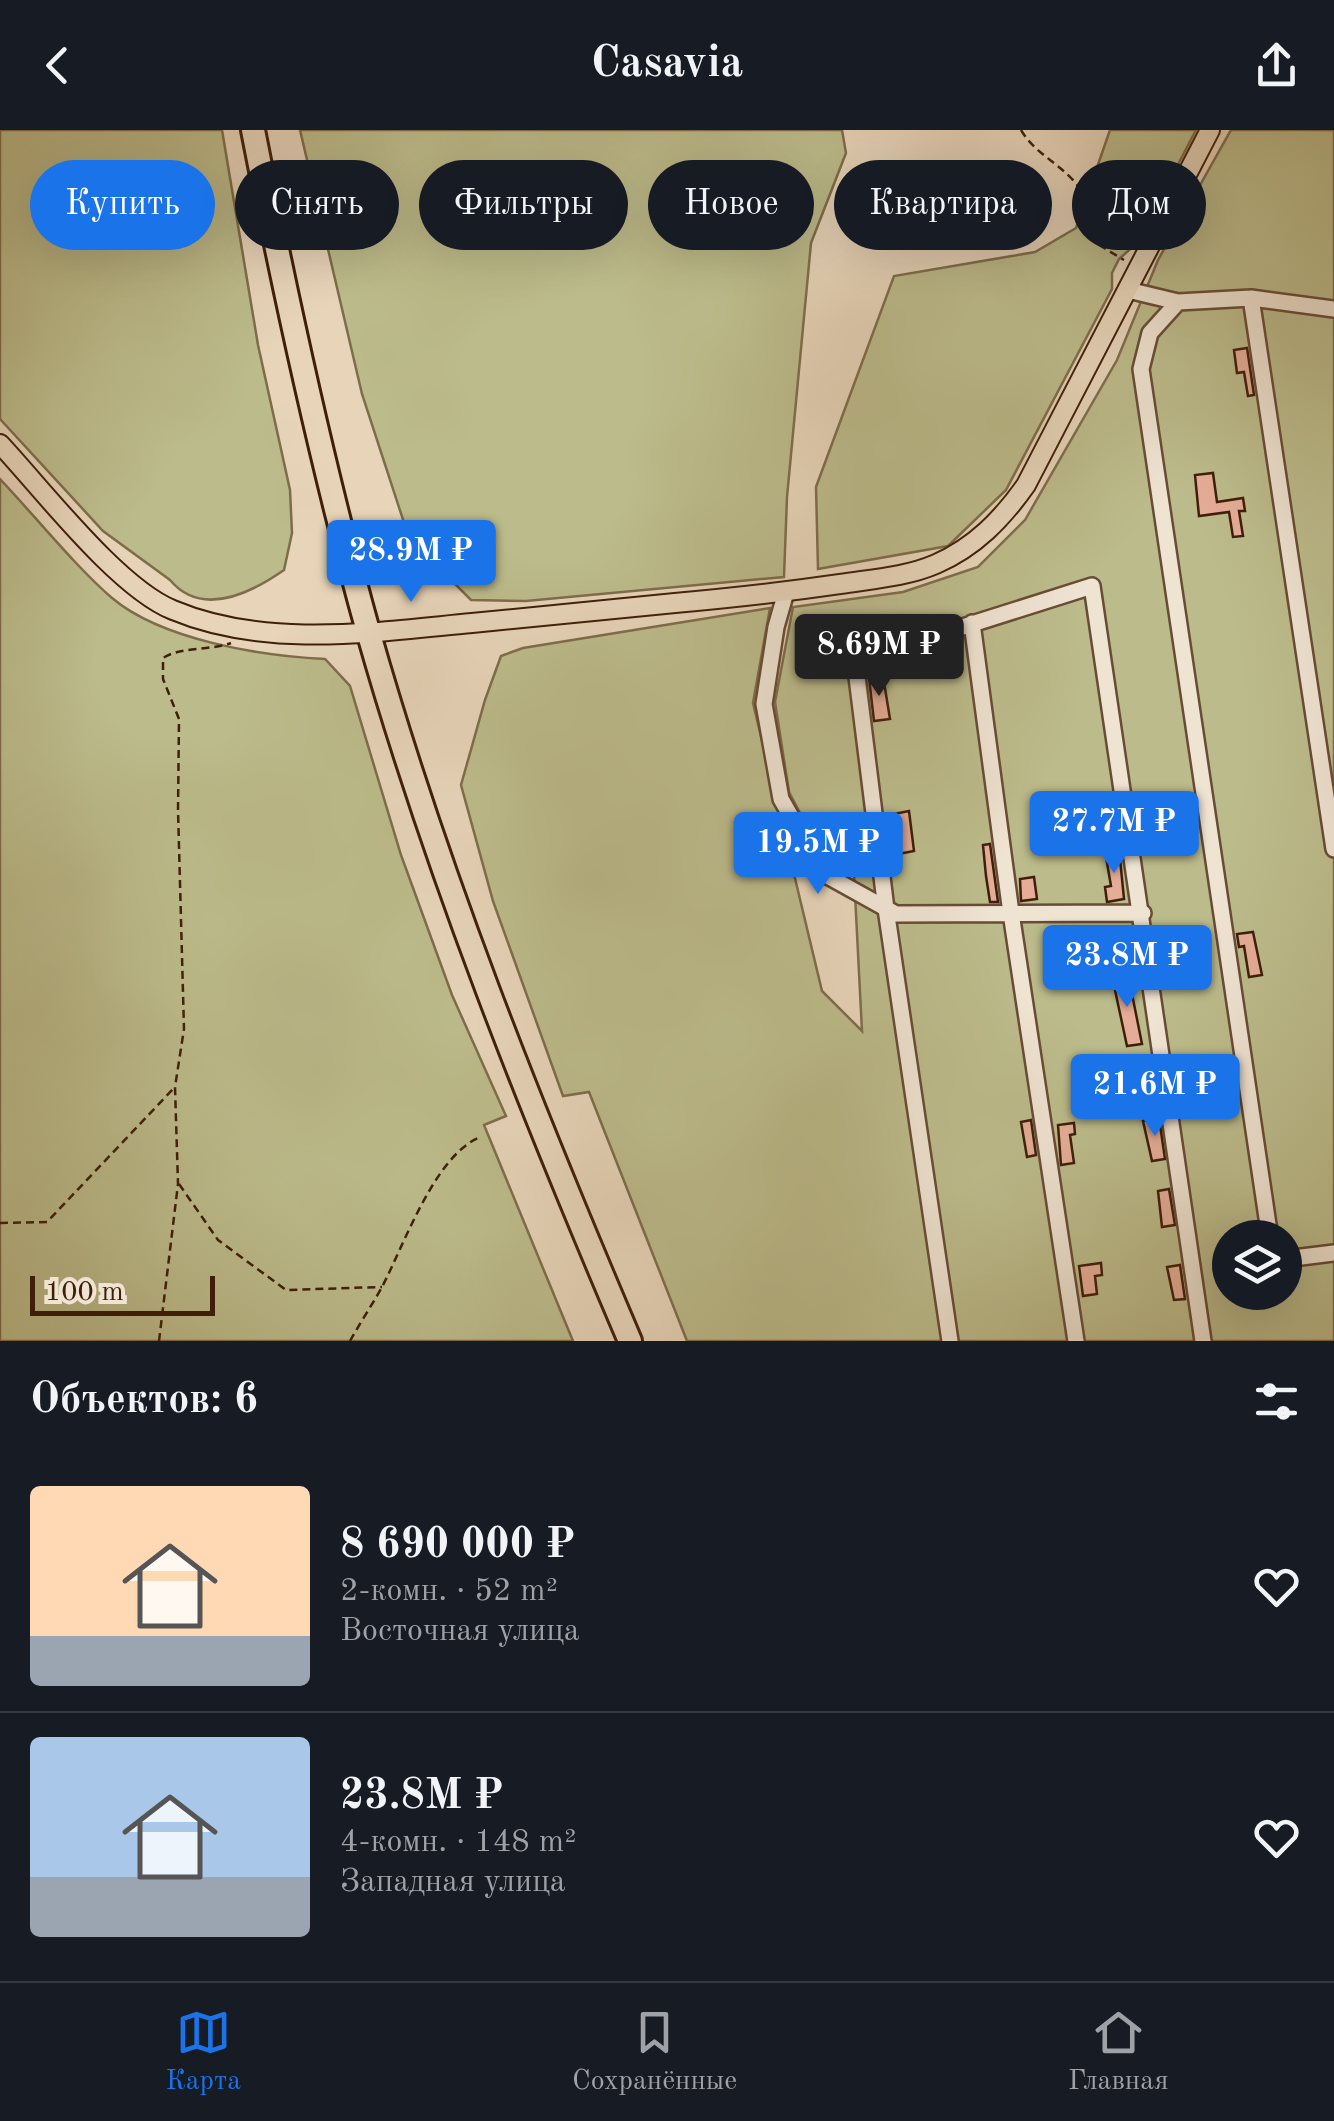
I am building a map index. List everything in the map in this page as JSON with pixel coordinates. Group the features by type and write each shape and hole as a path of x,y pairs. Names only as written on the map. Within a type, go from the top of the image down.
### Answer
{"highway":[{"path":"253,130 311,408 369,633 476,961 630,1341"}],"main road":[{"path":"0,444 140,590 169,609 234,627 286,633 369,633 786,592 895,576 936,564 975,542 1003,517 1026,486 1210,130"}],"street":[{"path":"1128,290 1178,302 1251,298 1334,309"},
{"path":"1251,298 1334,849"},
{"path":"1178,302 1150,333 1140,369 1267,1220"},
{"path":"950,1341 886,909 855,661 1092,586 1203,1341"},
{"path":"786,592 776,627 764,704 781,799 824,874 896,914 1142,912"},
{"path":"972,623 1076,1341"},
{"path":"1302,1258 1334,1253"}],"path":[{"path":"1020,130 1030,145 1075,181 1099,245 1139,270"},
{"path":"159,1341 178,1184 175,1087 184,1029 179,719 164,680 162,658 172,652 212,650 232,643 234,627"},
{"path":"0,1223 48,1222 175,1087"},
{"path":"350,1341 382,1287 423,1200 466,1144 478,1138"},
{"path":"178,1184 218,1240 286,1290 382,1287"}],"shaded area":[{"path":"0,130 222,130 235,208 235,250 242,250 290,490 292,533 284,570 257,587 227,598 197,598 183,591 103,531 0,419"},
{"path":"300,130 842,130 846,153 843,160 834,160 834,184 814,235 814,160 648,160 648,250 810,250 787,497 784,577 526,601 471,600 409,538 362,394 328,250 399,250 399,160 307,160"},
{"path":"1110,130 1196,130 1180,160 1100,160"},
{"path":"1231,130 1334,130 1334,1341 687,1341 589,1092 563,1096 493,901 461,785 501,656 523,648 770,608 753,703 822,991 862,1031 854,875 823,857 789,792 775,702 793,607 903,592 978,567 1025,520 1117,360 1164,250 1206,250 1206,175"},
{"path":"1072,230 1072,250 1129,250 1119,259 1112,273 1112,289 1006,490 948,546 818,569 816,487 894,276 1052,250 1052,242"},
{"path":"0,479 84,571 133,613 213,643 325,659 350,686 401,855 452,995 506,1116 484,1125 573,1341 0,1341"}],"building":[{"path":"1247,348 1254,395 1248,396 1244,372 1237,373 1234,350"},
{"path":"1213,473 1217,502 1243,498 1245,511 1239,511 1243,536 1233,537 1229,512 1199,516 1195,475"},
{"path":"883,676 890,719 874,721 869,678"},
{"path":"909,811 914,851 898,854 894,814"},
{"path":"990,844 998,902 990,902 986,876 983,845"},
{"path":"1119,849 1124,899 1107,902 1105,887 1111,886 1105,851"},
{"path":"1034,877 1037,899 1021,901 1020,879"},
{"path":"1253,932 1262,975 1249,977 1244,946 1239,947 1237,934"},
{"path":"1128,974 1142,1044 1127,1046 1112,976"},
{"path":"1159,1118 1165,1159 1152,1161 1143,1121"},
{"path":"1031,1120 1036,1155 1027,1157 1021,1122"},
{"path":"1074,1123 1075,1134 1070,1135 1074,1163 1061,1165 1058,1125"},
{"path":"1169,1189 1175,1225 1162,1227 1158,1191"},
{"path":"1101,1263 1102,1275 1095,1276 1097,1294 1083,1296 1079,1266"},
{"path":"1180,1265 1185,1299 1174,1300 1167,1267"}]}
